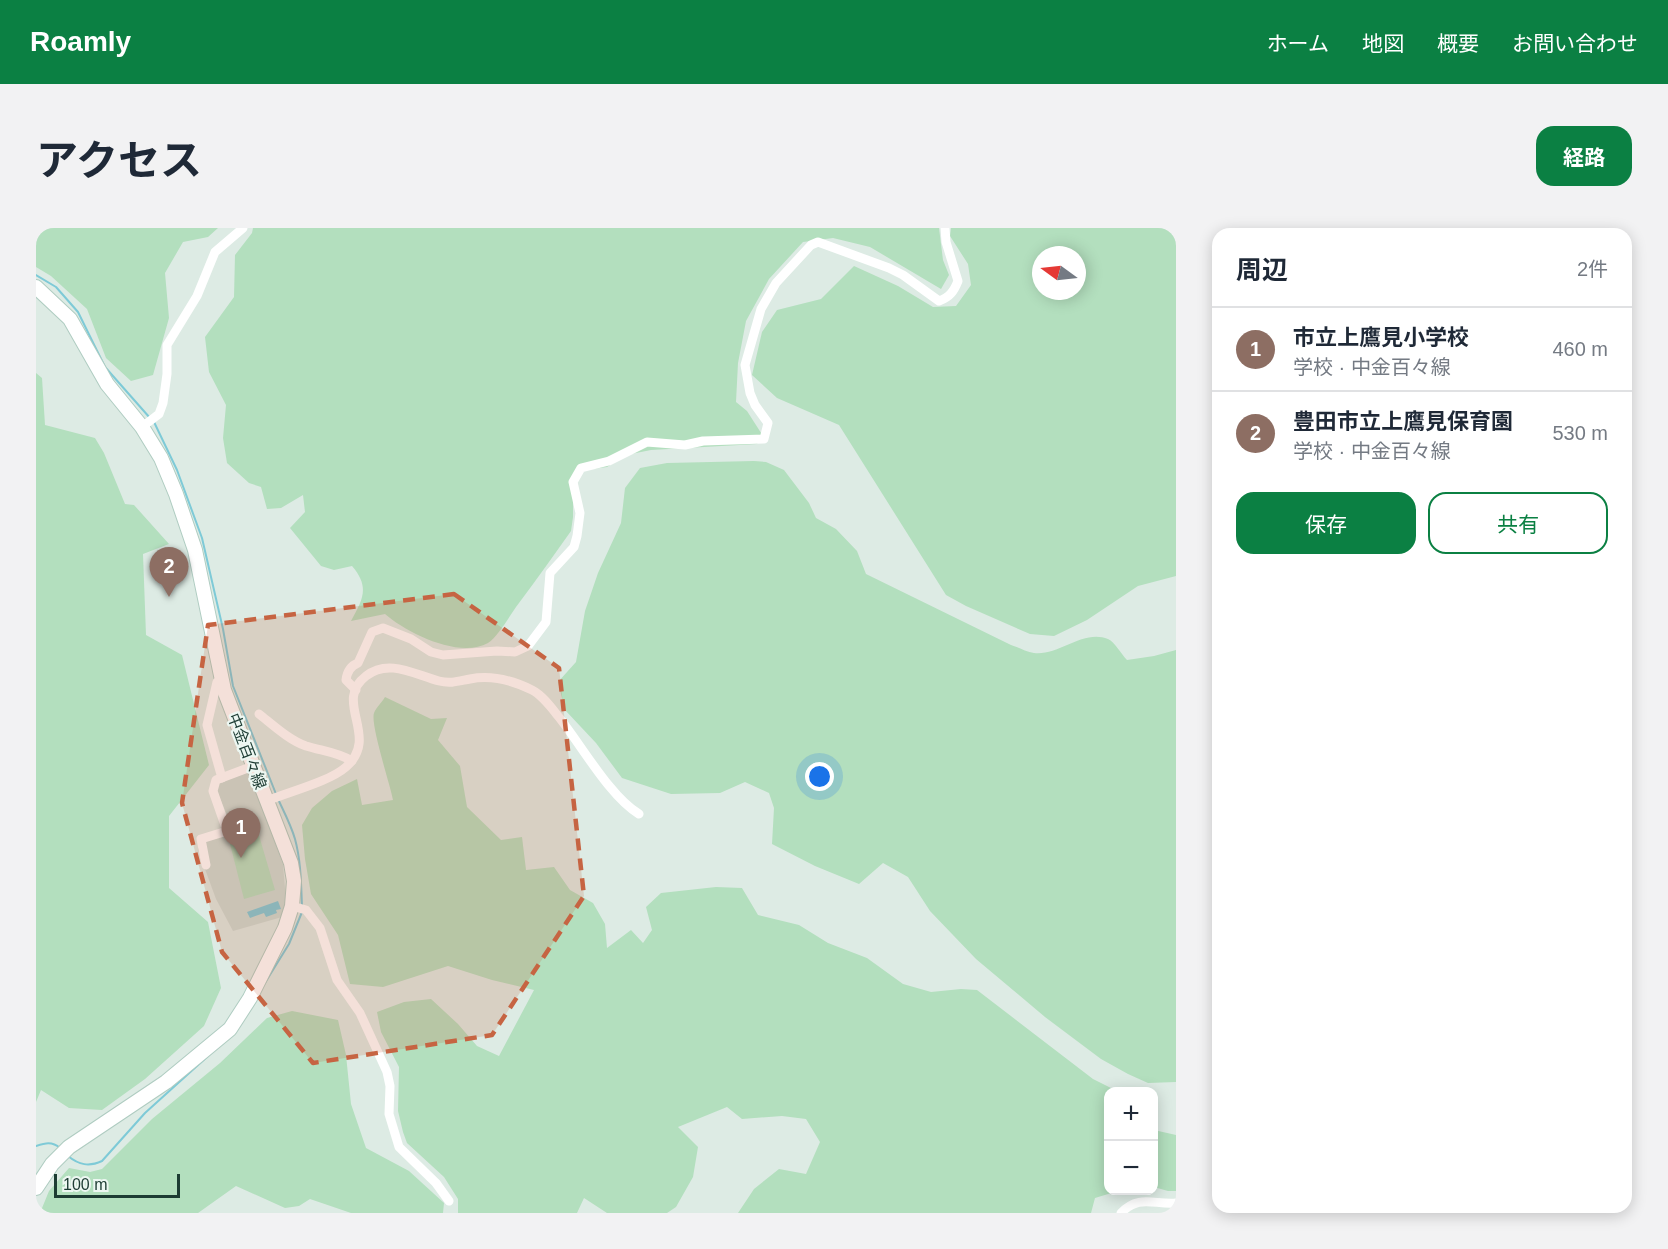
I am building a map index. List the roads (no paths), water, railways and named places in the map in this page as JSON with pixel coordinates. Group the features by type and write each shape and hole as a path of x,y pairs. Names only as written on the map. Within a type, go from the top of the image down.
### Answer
{"main road":[{"name":"中金百々線","path":"36,287 70,319 107,384 144,425 161,458 195,550 222,680 291,863 294,881 294,907 285,928 250,998 230,1029 166,1082 64,1152 52,1164 36,1188"}],"street":[{"path":"144,425 159,414 163,403 167,374 167,345 197,296 215,252 243,228"},
{"path":"356,690 346,680 347,675 350,668 358,663 372,632 377,629 389,629 431,652 443,655 515,652 528,646 546,622 550,573 574,547 580,513 573,482 581,468 609,461 647,442 685,445 703,441 764,439 768,423 755,405 750,393 745,365 756,323 776,283 811,245 818,242 889,268 903,275 939,301 955,290 958,280 948,251 945,228"},
{"path":"268,800 335,774 346,767 356,756 361,742 353,711 352,700 356,690 365,676 393,666 441,682 452,683 472,678 494,679 512,681 535,691 552,707 624,801 639,814"},
{"path":"222,680 217,682 207,725 222,778"},
{"path":"259,714 293,740 305,746 332,751 352,760"},
{"path":"206,865 201,839 227,831 213,791 216,780 253,766"},
{"path":"294,907 306,910 320,928 337,980 360,1013 387,1072 390,1086 389,1114 399,1147 436,1183 449,1201"},
{"path":"1120,1213 1135,1203 1150,1200 1176,1203"}],"water":[{"path":"278,901 281,909 266,917 264,913 250,918 247,912"}],"waterway":[{"path":"36,275 56,287 78,312 105,367 150,418"},
{"path":"154,422 177,470 202,538 223,629 233,686 276,794"},
{"path":"278,799 297,847 302,906"},
{"path":"263,986 289,944 302,912"},
{"path":"68,1156 84,1164 102,1161 145,1113 208,1056"},
{"path":"36,1146 48,1143 60,1148"}],"place":[{"name":"豊田市立上鷹見保育園","path":"169,597"},
{"name":"市立上鷹見小学校","path":"241,858"}]}
